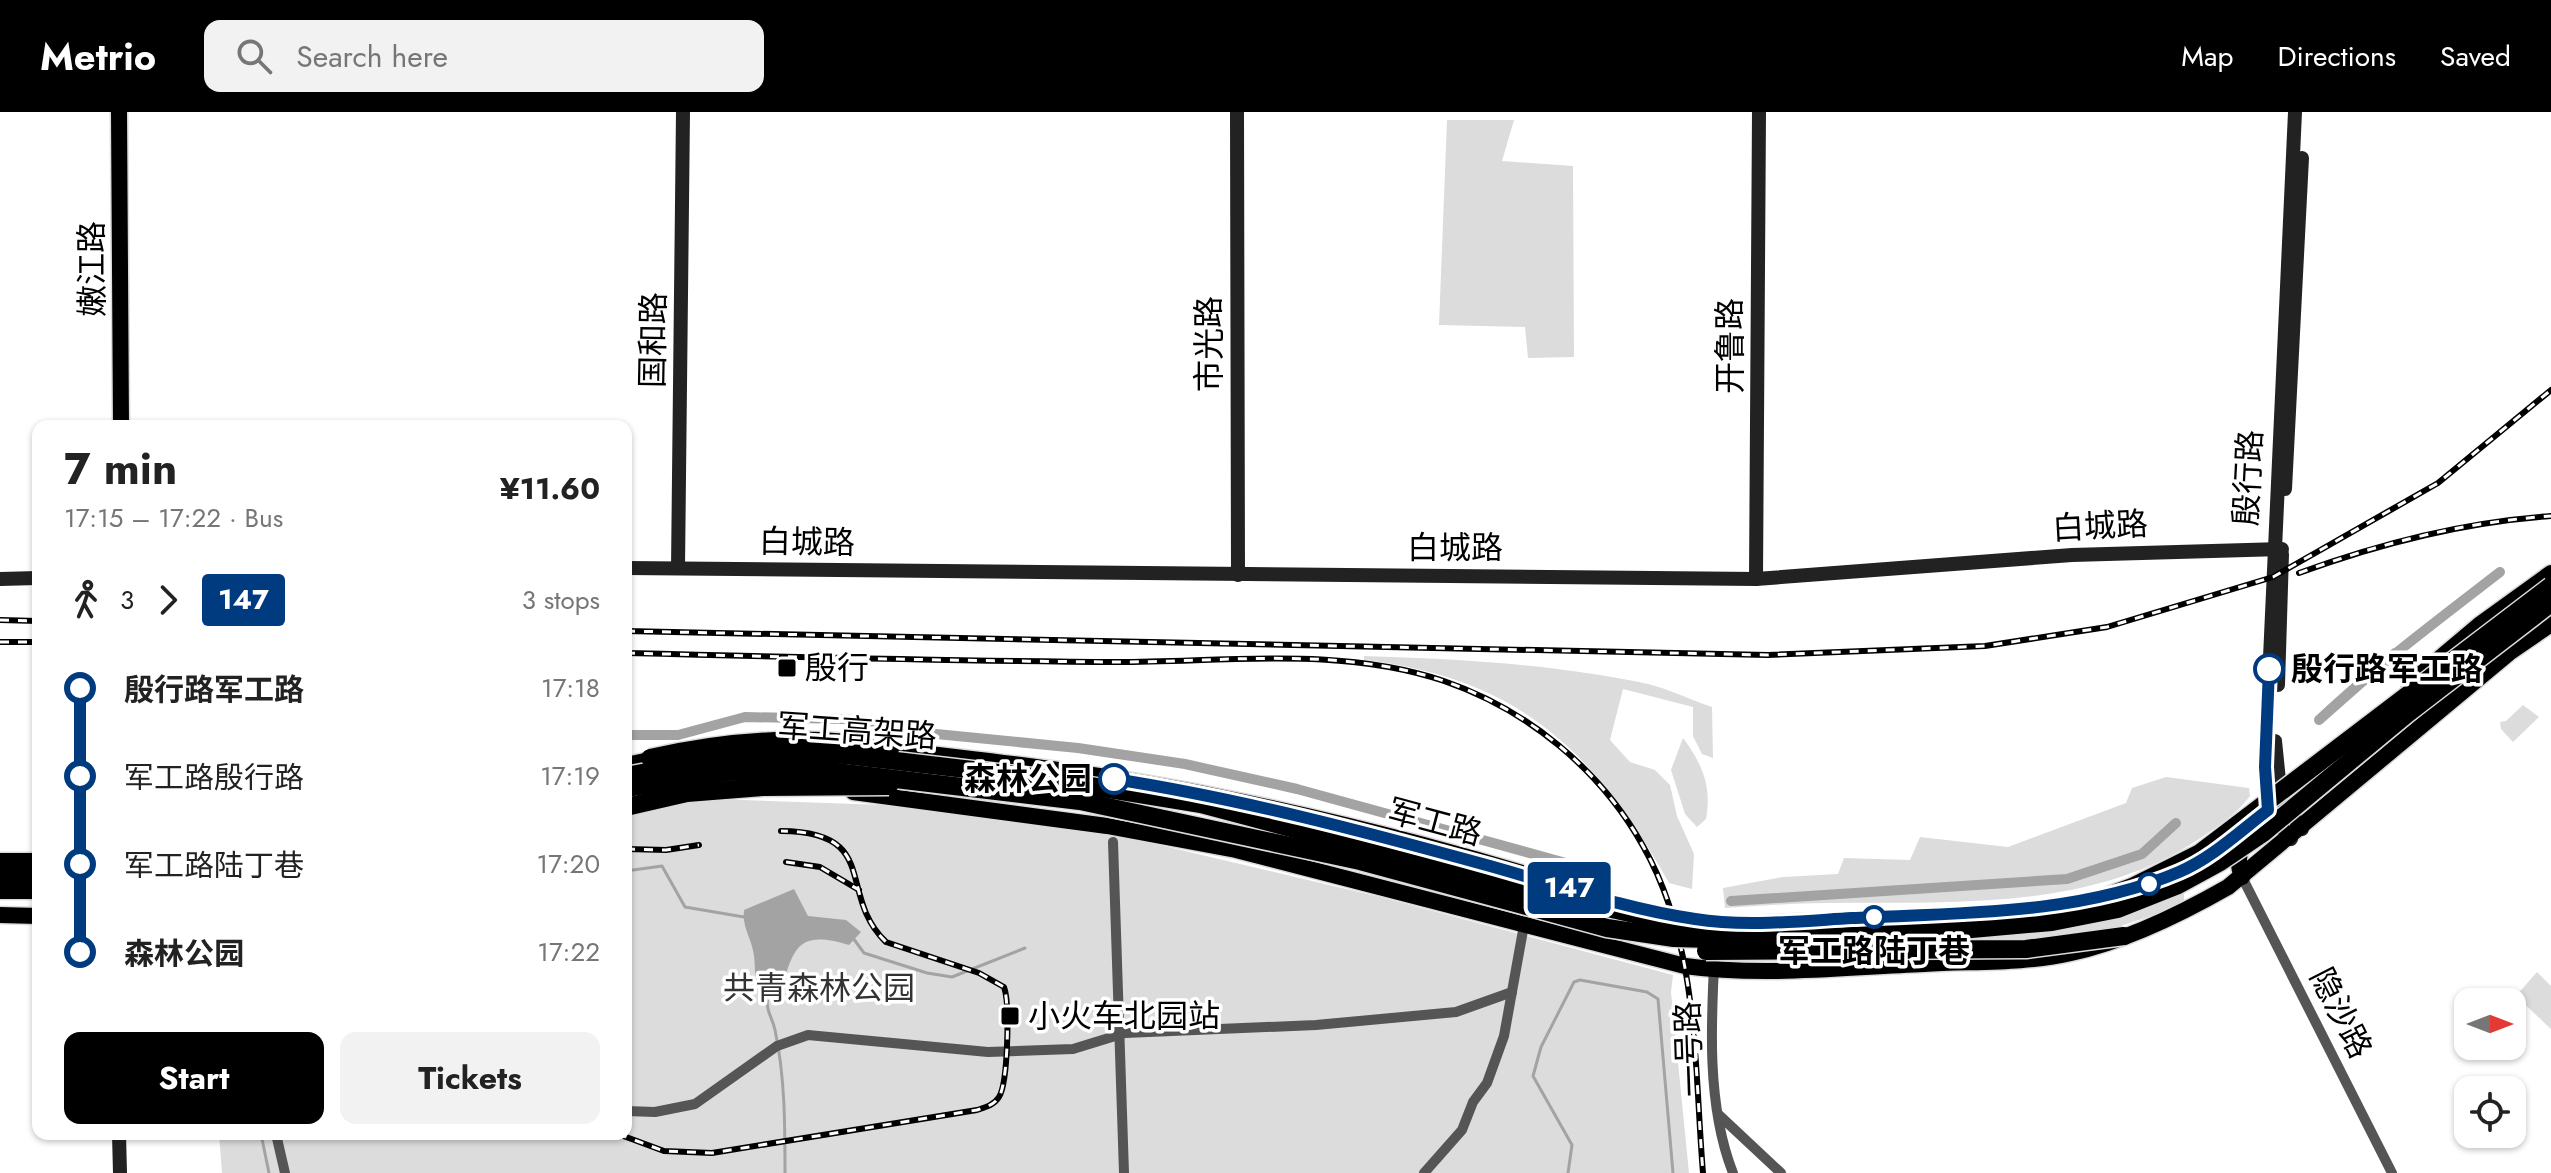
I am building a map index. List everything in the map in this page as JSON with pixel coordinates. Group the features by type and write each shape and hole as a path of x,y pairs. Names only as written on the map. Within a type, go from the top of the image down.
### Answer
{"highway":[{"name":"军工高架路","path":"632,775 732,756 787,753 845,755 999,772 1201,804 1482,879 1673,923 1761,925 1973,917 2049,910 2097,900 2132,887 2200,853 2551,586"},
{"name":"军工高架路","path":"632,787 725,772 774,769 852,773 1080,801 1199,824 1360,861 1629,933 1721,940 1938,932 2052,922 2118,909 2176,886 2263,833 2408,713 2551,603"},
{"path":"632,763 698,747 779,740 843,740 940,757 999,772"},
{"path":"632,803 687,793 763,787 957,784"},
{"path":"0,876 32,875"},
{"path":"0,890 32,890"},
{"path":"1629,933 1673,946 1741,953 2026,949 2124,936"}],"main road":[{"name":"嫩江路","path":"119,112 121,420"},
{"name":"军工路","path":"632,763 719,748 808,744 857,746 1015,764 1219,797 1367,833 1627,906 1716,921 1807,921 2048,904 2136,887 2204,860 2274,805 2436,661 2551,573"},
{"path":"632,802 683,789 797,785 1107,826 1236,850 1524,925 1713,970 2012,959 2070,953 2124,936 2191,908 2242,877 2509,653 2551,624"},
{"path":"2327,758 2326,768 2332,783 2354,784"},
{"name":"军工路","path":"2242,877 2238,868 2240,850 2274,805"},
{"path":"0,861 32,861"},
{"path":"2179,872 2192,884 2195,901 2191,908"},
{"path":"0,915 32,916"}],"street":[{"name":"国和路","path":"678,568 683,112"},
{"name":"市光路","path":"1237,112 1238,575"},
{"name":"开鲁路","path":"1756,579 1759,112"},
{"name":"殷行路","path":"2278,549 2295,112"},
{"name":"殷行路","path":"2274,805 2265,767 2304,112"},
{"name":"白城路","path":"632,568 1756,579 2072,555 2278,549"},
{"path":"0,579 32,578"},
{"path":"2274,805 2296,834"},
{"path":"1113,842 1124,1173"},
{"name":"隐沙路","path":"2242,877 2392,1173"},
{"name":"一号路","path":"1716,921 1713,970 1718,1113 1733,1173"},
{"path":"1424,1173 1462,1130 1473,1102 1487,1083 1504,1036 1524,925"},
{"path":"632,1111 655,1112 695,1104 777,1046 808,1035 988,1052 1073,1049 1118,1034 1316,1025 1441,1013 1512,992"},
{"path":"1718,1113 1781,1173"},
{"path":"119,1140 120,1173"},
{"path":"277,1140 285,1173"}],"green space":[{"path":"1447,120 1514,120 1502,161 1573,166 1574,357 1528,358 1525,327 1439,325"},
{"path":"1364,656 1471,661 1613,677 1648,684 1712,707 1713,758 1702,754 1693,736 1693,707 1623,689 1610,740 1630,762 1655,770 1670,785 1677,816 1694,854 1692,889 1669,883 1612,795 1581,760 1547,729 1510,704 1467,684 1419,669 1364,660"},
{"path":"2523,705 2539,717 2513,742 2501,729 2500,722 2506,721"},
{"path":"1683,738 1700,766 1708,796 1706,819 1697,827 1685,814 1671,770"},
{"path":"2166,777 2249,788 2250,796 2220,825 2157,863 2112,880 2066,891 1972,901 1815,903 1725,908 1723,888 1783,877 1838,874 1844,858 1910,860 1920,837 2008,847 2126,803 2132,788"},
{"name":"共青森林公园","path":"686,798 884,805 1027,820 1121,836 1380,897 1673,975 1671,992 1689,1173 222,1173 219,1140 632,1140 632,812"},
{"path":"2184,889 2184,902 2132,923 2078,938 2023,948 1853,960 1741,962 1732,956"},
{"path":"2537,972 2551,986 2551,1029 2526,1005 2526,988 2523,988"}],"shaded area":[{"path":"794,889 808,916 846,920 861,932 849,945 817,940 799,947 779,996 761,995 744,923 744,910"}],"waterway":[{"path":"2395,653 2319,720 2385,662 2500,572"},
{"path":"632,735 678,735 745,717 843,719 878,722 926,733 1078,748 1185,764 1297,789 1584,868"},
{"path":"1731,901 2067,879 2142,854 2176,823"},
{"path":"632,870 662,866 685,907 744,917"},
{"path":"853,938 864,953 927,973 952,977 1025,948"},
{"path":"1568,1173 1572,1145 1533,1076 1541,1047 1574,982 1580,980 1647,992 1658,999 1673,1173"},
{"path":"768,995 767,1005 775,1030 783,1083 785,1173"},
{"path":"262,1140 269,1173"}],"railway":[{"path":"632,631 1768,655 1985,646 2107,627 2273,577 2438,483 2551,390"},
{"path":"2299,573 2423,536 2486,523 2551,516"},
{"path":"0,620 32,621"},
{"path":"0,642 32,642"},
{"path":"632,653 1118,662 1282,658 1364,663 1405,670 1475,693 1533,726 1559,746 1606,792 1643,846 1675,923 1684,964 1695,1047 1703,1173"},
{"path":"632,1139 664,1151 712,1153 977,1110 992,1104 999,1097 1007,1043 1004,987 979,973 886,942 871,923 845,854 833,842 812,834 781,831"},
{"path":"632,849 666,850 699,845"},
{"path":"786,862 820,867 859,890"}],"bus line":[{"name":"147","path":"1114,779 1219,797 1367,833 1627,906 1699,920 1793,921 2048,904 2136,887 2179,872 2204,860 2268,810 2265,767 2269,669"}],"place":[{"name":"殷行","path":"787,668"},
{"name":"殷行路军工路","path":"2269,669"},
{"name":"森林公园","path":"1114,779"},
{"name":"军工路陆丁巷","path":"1874,917"},
{"name":"小火车北园站","path":"1010,1016"}]}
